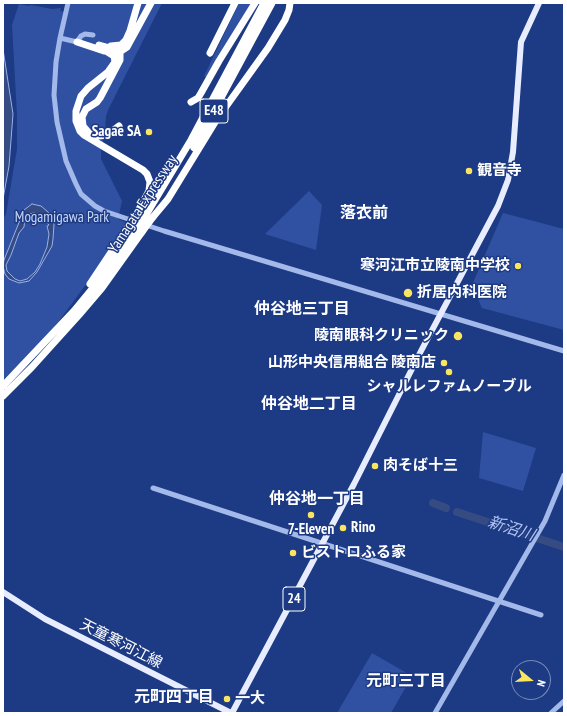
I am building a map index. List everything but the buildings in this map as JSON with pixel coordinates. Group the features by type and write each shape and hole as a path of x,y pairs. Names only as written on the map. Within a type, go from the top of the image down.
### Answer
{"highway":[{"path":"98,45 117,46 124,44 130,31 138,3"},
{"path":"77,42 106,51 119,52 127,47 151,3"},
{"path":"210,53 235,3"},
{"path":"191,102 198,98 222,54 255,3"},
{"name":"Yamagata Expressway","path":"149,216 264,3"},
{"name":"Yamagata Expressway","path":"28,366 80,315 102,288 196,144 272,3"},
{"path":"149,216 168,198 217,119 268,48 285,20 290,3"},
{"path":"77,42 114,48 119,52 121,57 120,62 100,98 97,102 86,109 82,122 85,130 98,136 107,135 119,126"},
{"path":"58,330 93,281 137,213 149,190 150,182 147,174 143,170 84,135 80,131 76,121 76,111 82,96 88,88 108,72 115,62 114,56 106,51"},
{"name":"Yamagata Expressway","path":"3,396 97,284 139,231"},
{"name":"Yamagata Expressway","path":"3,386 20,375"}],"main road":[{"name":"24","path":"232,713 360,473 498,206 508,180 513,152 521,42 539,3"},
{"name":"天童寒河江線","path":"3,592 45,619 232,713"}],"street":[{"path":"68,3 56,62 54,95 57,122 66,161 81,194 94,206 104,211 164,231 564,351"},
{"path":"60,38 77,42 81,36 85,34 93,35"},
{"path":"435,713 550,512 564,476"},
{"path":"153,488 541,615"},
{"path":"552,713 556,707 564,701"}],"green space":[{"name":"Mogamigawa Park","path":"70,3 162,3 106,116 101,159 122,201 118,219 127,223 101,264 59,321 40,344 3,380 3,219 6,214 17,149 17,115 12,25 19,4 52,9 61,8 60,11 68,12"},
{"path":"239,3 251,3 206,77 204,76"},
{"path":"309,191 322,205 316,250 265,234"},
{"name":"寒河江市立陵南中学校","path":"503,213 564,229 564,330 482,308 472,285"},
{"path":"483,432 536,448 523,491 479,478"},
{"path":"372,653 412,676 391,713 337,713"}],"shaded area":[{"path":"3,49 13,114 9,166 3,199"},
{"path":"32,204 41,206 48,212 54,224 53,239 52,246 37,272 29,281 19,283 9,279 5,274 3,266 24,210","holes":["34,213 41,215 49,225 47,226 49,234 47,247 35,272 27,279 20,281 15,279 7,271 6,265 19,233 24,227 25,218 29,214"]}],"waterway":[{"name":"新沼川","path":"433,503 446,508"},
{"name":"新沼川","path":"457,512 564,547"}],"place":[{"name":"Sagae SA","path":"149,132"},
{"name":"観音寺","path":"469,171"},
{"name":"寒河江市立陵南中学校","path":"518,266"},
{"name":"折居内科医院","path":"408,293"},
{"name":"陵南眼科クリニック","path":"458,336"},
{"name":"山形中央信用組合 陵南店","path":"444,363"},
{"name":"シャルレファムノーブル","path":"449,372"},
{"name":"肉そば十三","path":"375,466"},
{"name":"7-Eleven","path":"311,515"},
{"name":"Rino","path":"343,528"},
{"name":"ビストロふる家","path":"293,553"},
{"name":"一大","path":"227,699"}],"district":[{"name":"落衣前","path":"364,213"},
{"name":"仲谷地三丁目","path":"302,309"},
{"name":"仲谷地二丁目","path":"309,404"},
{"name":"仲谷地一丁目","path":"317,499"},
{"name":"元町三丁目","path":"406,681"},
{"name":"元町四丁目","path":"174,697"}]}
